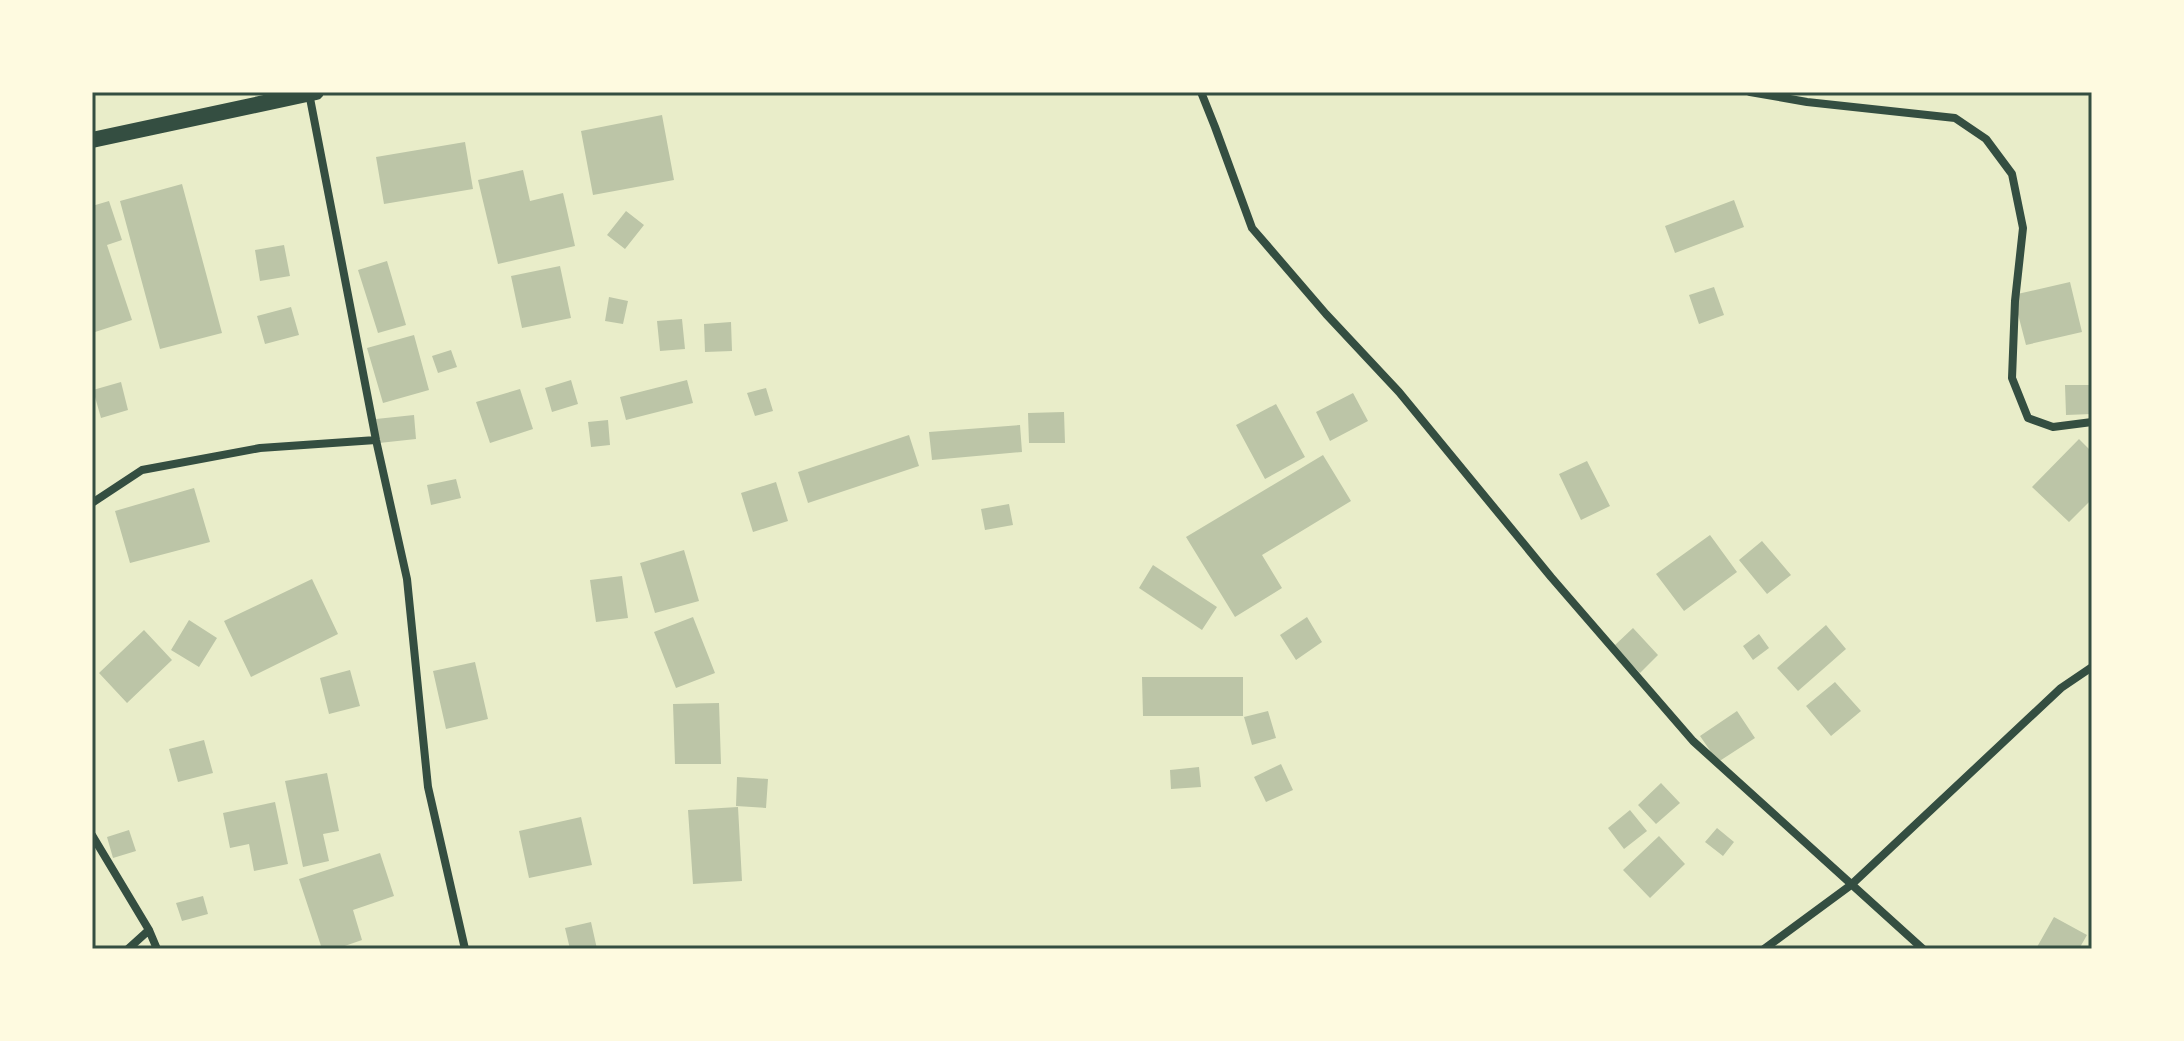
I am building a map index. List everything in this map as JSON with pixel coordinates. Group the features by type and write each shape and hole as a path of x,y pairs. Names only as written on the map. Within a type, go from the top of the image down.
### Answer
{"main road":[{"path":"92,140 316,92"}],"street":[{"path":"309,92 376,440 407,579 428,787 465,949"},
{"path":"1201,92 1252,228 1399,392 1551,577 1693,741 1923,949"},
{"path":"1750,92 1807,102 1955,118 1986,139 2012,174 2023,228 2015,301 2012,378 2028,418 2053,427 2092,422"},
{"path":"92,503 142,470 260,448 376,440"},
{"path":"1764,949 1851,885 2061,688 2092,667"},
{"path":"92,835 149,930 157,949"},
{"path":"128,949 149,930"}],"building":[{"path":"662,115 674,180 593,195 581,131"},
{"path":"465,142 473,189 384,204 376,157"},
{"path":"523,170 530,201 563,193 575,246 498,264 478,180"},
{"path":"182,184 222,333 160,349 120,201"},
{"path":"1734,200 1744,227 1675,253 1665,226"},
{"path":"109,201 122,240 107,245 132,320 92,333 92,206"},
{"path":"626,211 644,225 625,249 607,235"},
{"path":"284,245 290,276 260,281 255,250"},
{"path":"387,261 406,325 378,333 358,270"},
{"path":"560,266 571,318 522,328 511,276"},
{"path":"2070,282 2082,332 2026,345 2013,295"},
{"path":"1714,287 1724,315 1699,324 1689,295"},
{"path":"609,297 628,301 623,324 605,321"},
{"path":"291,307 299,335 265,344 257,316"},
{"path":"682,319 685,349 660,351 657,321"},
{"path":"731,322 732,351 705,352 704,324"},
{"path":"414,335 429,390 383,403 367,348"},
{"path":"451,350 457,367 438,373 432,356"},
{"path":"571,380 578,404 552,412 545,388"},
{"path":"687,380 693,403 626,420 620,397"},
{"path":"121,382 128,410 101,418 93,390"},
{"path":"2065,385 2091,385 2092,414 2066,415"},
{"path":"766,388 773,411 755,416 747,393"},
{"path":"520,389 533,429 490,443 476,402"},
{"path":"1353,393 1368,421 1330,441 1316,412"},
{"path":"1276,404 1305,457 1265,479 1236,425"},
{"path":"1064,412 1065,443 1029,443 1028,413"},
{"path":"414,415 416,439 379,443 376,419"},
{"path":"608,420 610,445 591,447 588,422"},
{"path":"1020,425 1022,452 932,460 929,432"},
{"path":"909,435 919,466 808,503 798,472"},
{"path":"2079,439 2092,452 2092,499 2069,522 2032,487"},
{"path":"1323,455 1351,501 1262,555 1282,588 1235,617 1186,537"},
{"path":"1587,461 1610,506 1581,520 1559,474"},
{"path":"456,479 461,498 431,505 427,485"},
{"path":"776,482 788,521 753,532 741,493"},
{"path":"194,488 210,542 130,563 115,511"},
{"path":"1009,504 1013,525 985,530 981,509"},
{"path":"1710,535 1737,572 1684,611 1656,574"},
{"path":"1762,541 1791,575 1767,594 1739,560"},
{"path":"684,550 699,601 655,613 640,563"},
{"path":"1153,565 1217,607 1202,630 1139,588"},
{"path":"622,576 628,618 596,622 590,580"},
{"path":"312,579 338,634 251,677 224,621"},
{"path":"693,617 715,673 676,688 654,632"},
{"path":"1307,617 1322,642 1296,660 1280,635"},
{"path":"189,620 217,638 199,667 171,650"},
{"path":"1826,625 1846,649 1798,691 1777,668"},
{"path":"1633,628 1658,655 1640,673 1614,646"},
{"path":"144,630 172,660 127,703 99,673"},
{"path":"1759,634 1769,648 1753,660 1743,646"},
{"path":"475,662 488,719 446,729 433,671"},
{"path":"350,670 360,706 329,714 320,678"},
{"path":"1142,677 1243,677 1243,716 1143,716"},
{"path":"1835,682 1861,711 1831,736 1806,706"},
{"path":"719,703 721,764 675,764 673,704"},
{"path":"1268,711 1276,738 1252,745 1244,717"},
{"path":"1737,711 1755,738 1718,762 1700,736"},
{"path":"204,740 213,773 178,782 169,749"},
{"path":"1281,764 1293,790 1266,802 1254,777"},
{"path":"1199,767 1201,787 1171,789 1170,770"},
{"path":"327,773 339,831 323,834 329,861 303,867 285,781"},
{"path":"737,777 768,779 766,808 736,806"},
{"path":"1661,783 1680,803 1656,824 1638,805"},
{"path":"275,802 288,864 254,871 249,844 230,848 223,813"},
{"path":"738,807 742,881 693,884 688,810"},
{"path":"1630,810 1647,831 1624,849 1608,828"},
{"path":"581,817 592,865 529,878 519,831"},
{"path":"1717,828 1734,842 1723,856 1705,842"},
{"path":"129,830 136,851 113,858 107,837"},
{"path":"1659,836 1685,864 1650,898 1623,870"},
{"path":"380,853 394,896 353,910 362,940 336,949 322,949 299,879"},
{"path":"203,896 208,914 182,921 176,903"},
{"path":"2054,917 2087,935 2079,949 2037,947"},
{"path":"591,922 597,949 570,949 565,928"}]}
